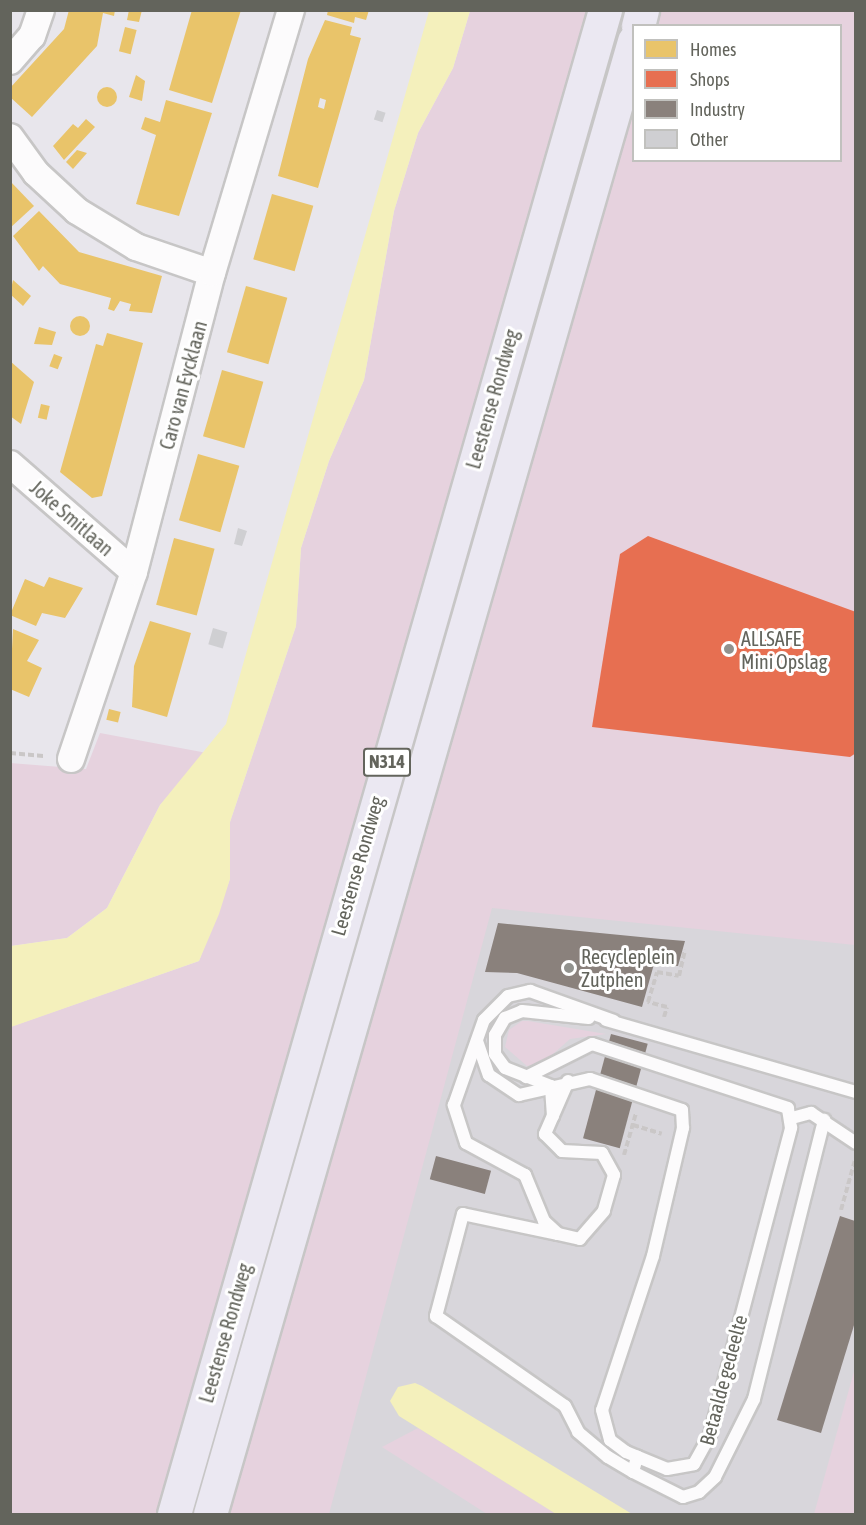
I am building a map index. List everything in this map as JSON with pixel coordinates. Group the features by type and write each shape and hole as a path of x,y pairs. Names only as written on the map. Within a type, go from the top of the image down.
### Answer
{"main road":[{"name":"Leestense Rondweg","path":"174,1515 605,10"},
{"name":"Leestense Rondweg","path":"210,1515 632,44"}],"street":[{"path":"10,62 32,36 41,10"},
{"name":"Caro van Eycklaan","path":"71,759 134,572 212,273 291,10"},
{"path":"10,137 36,173 76,211 136,247 212,273"},
{"name":"Joke Smitlaan","path":"10,464 134,572"}],"lane":[{"path":"558,1234 544,1221 525,1175 475,1151 458,1130 455,1096 477,1041 494,1006 519,993 530,991 614,1021 855,1092"},
{"path":"553,1118 551,1086 505,1068 493,1045 498,1027 513,1013 614,1021"},
{"name":"Betaalde gedeelte","path":"477,1041 484,1067 507,1090 530,1097 551,1086 568,1081 590,1079 672,1103 682,1110 680,1139 653,1256 602,1410 610,1440 637,1457 682,1469 703,1456 792,1118"},
{"path":"526,1077 580,1046 613,1048 777,1100 792,1118 811,1113 855,1143"},
{"path":"568,1081 553,1118 544,1128 554,1146 602,1153 614,1175 604,1211 589,1232 580,1239 463,1214 436,1316 565,1406 578,1432 633,1472 683,1497 699,1492 715,1477 754,1399 824,1120"},
{"path":"633,1472 637,1457"}],"path":[{"path":"10,753 71,759"},
{"path":"633,1125 680,1139"},
{"path":"841,1210 855,1160"}],"shaded area":[{"path":"429,11 470,11 453,68 418,133 394,211 364,380 329,461 301,548 296,626 230,822 230,879 219,914 199,961 11,1027 11,946 67,938 107,908 160,805 226,724"},
{"path":"470,11 596,11 162,1514 11,1514 10,1027 199,961 230,879 230,822 296,626 301,548 329,461 364,380 394,211 418,133 453,68"},
{"path":"657,11 855,11 855,945 492,908 329,1514 227,1514 269,1379 276,1317 632,98 632,162 842,162 842,24 653,24"},
{"path":"100,733 207,753 160,805 107,908 67,938 11,946 10,763 86,769"},
{"path":"481,865 855,911 855,1514 307,1514"},
{"path":"522,1021 606,1034 570,1039 544,1062 527,1066 505,1047 509,1030"},
{"path":"855,1368 855,1514 814,1514"},
{"path":"415,1383 632,1514 556,1514 399,1416 390,1401 398,1387"},
{"path":"418,1428 556,1514 487,1514 382,1447"}],"building: Homes":[{"path":"69,10 115,10 114,16 103,13 97,46 32,117 10,97 10,88 64,29"},
{"path":"129,10 142,10 139,22 127,20"},
{"path":"192,10 241,10 212,103 169,90"},
{"path":"328,10 369,10 366,20 355,17 354,23 327,15"},
{"path":"325,20 352,27 350,35 361,38 318,188 278,176 308,59","holes":["320,98 326,100 324,109 318,107"]},
{"path":"125,27 137,30 131,54 119,51"},
{"path":"136,75 145,81 142,101 129,97"},
{"path":"107,87 114,90 117,97 114,104 107,107 100,104 97,97 100,90"},
{"path":"166,100 212,113 179,216 136,204 156,135 141,129 145,117 160,122"},
{"path":"86,119 95,127 64,160 53,146 73,124 78,128"},
{"path":"77,150 87,153 73,169 66,162"},
{"path":"10,181 34,206 10,228"},
{"path":"272,194 313,206 295,271 253,259"},
{"path":"39,211 79,252 162,276 152,313 129,311 131,304 120,301 114,311 108,309 111,298 60,284 43,266 39,271 13,236"},
{"path":"13,280 31,296 23,306 10,294"},
{"path":"246,286 287,298 268,364 227,352"},
{"path":"80,316 87,319 90,326 87,333 80,336 73,333 70,326 73,319"},
{"path":"39,327 56,332 52,345 34,344"},
{"path":"107,333 143,343 102,496 92,498 60,472 96,344 103,346"},
{"path":"54,354 62,357 58,369 49,366"},
{"path":"10,361 34,382 21,424 10,416"},
{"path":"222,370 263,382 244,448 203,436"},
{"path":"41,404 50,406 47,420 38,418"},
{"path":"198,454 239,466 220,532 179,520"},
{"path":"174,538 215,549 197,616 156,605"},
{"path":"49,577 83,588 65,618 42,613 36,626 10,615 25,579 44,587"},
{"path":"150,621 191,633 167,717 132,707 134,666"},
{"path":"13,629 39,640 27,661 42,668 29,697 10,689"},
{"path":"109,709 121,712 118,723 106,720"}],"building: Shops":[{"name":"ALLSAFE Mini Opslag","path":"648,536 856,612 856,753 850,757 592,727 620,554"}],"building: Industry":[{"name":"Recycleplein Zutphen","path":"498,923 685,941 678,966 654,964 642,1007 517,973 485,972"},
{"path":"611,1034 648,1044 620,1148 583,1138"},
{"path":"436,1156 491,1171 485,1194 430,1179"},
{"path":"840,1216 855,1221 855,1322 821,1433 777,1420"}],"building: Other":[{"path":"377,110 386,113 382,122 374,120"},
{"path":"238,528 247,531 242,546 234,544"},
{"path":"213,628 227,632 223,648 208,644"}],"place":[{"name":"ALLSAFE Mini Opslag","path":"729,649"},
{"name":"Recycleplein Zutphen","path":"569,968"}]}
